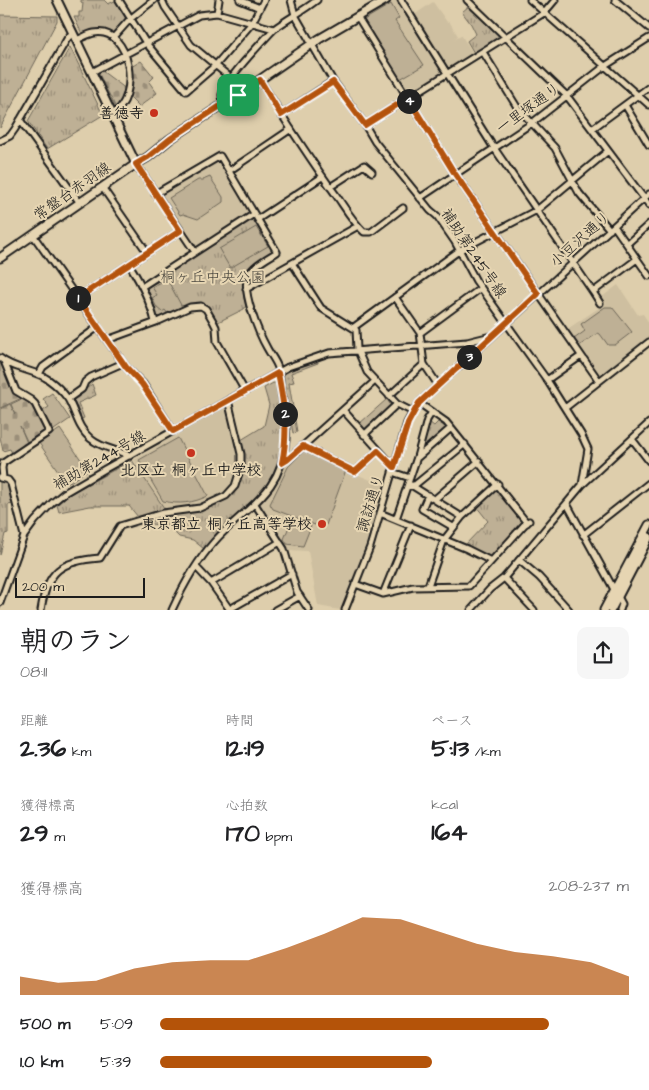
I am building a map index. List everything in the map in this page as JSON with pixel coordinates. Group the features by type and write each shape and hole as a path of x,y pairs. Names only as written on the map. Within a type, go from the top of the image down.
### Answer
{"main road":[{"path":"57,0 136,164"},
{"name":"常盤台赤羽線","path":"0,258 148,157 168,140 223,103 312,44 386,0"},
{"path":"604,610 649,524"},
{"path":"611,610 649,537"}],"street":[{"path":"119,0 146,43 186,91 215,66 252,23 264,0"},
{"path":"114,37 130,19 154,0"},
{"path":"162,0 191,45 232,79"},
{"path":"217,13 218,0"},
{"path":"240,0 260,8"},
{"path":"286,0 292,1 295,15"},
{"path":"223,103 223,92 243,64 274,29 301,13 317,0"},
{"path":"401,0 494,148 600,303"},
{"path":"466,0 566,96 649,205"},
{"path":"530,0 649,105"},
{"path":"365,125 544,13 555,0"},
{"path":"615,0 649,28"},
{"path":"92,72 199,15 217,13 274,29"},
{"name":"補助第245号線","path":"295,15 333,82 365,125 375,142 430,210 437,216 460,250 481,288 547,380 588,449 582,485 504,578 490,589 471,610"},
{"path":"357,16 455,174 599,381"},
{"path":"0,141 10,136 72,32"},
{"path":"76,40 93,32 107,33 119,43 130,67 126,98 118,111 112,114"},
{"name":"一里塚通り","path":"420,198 532,123 604,66 649,38"},
{"path":"483,52 518,107 555,148 579,193 627,244 649,276"},
{"path":"260,80 322,177 364,232 371,232 403,208"},
{"path":"281,115 333,82"},
{"path":"592,129 649,87"},
{"path":"625,105 649,145"},
{"path":"20,120 80,203"},
{"path":"229,171 291,128"},
{"path":"354,328 460,250 537,210 608,151"},
{"path":"155,194 220,156 277,252 251,272 247,279 246,289 261,335 278,368 286,425 286,440 282,463 271,486 255,504 214,542 196,567 172,610"},
{"path":"136,164 194,252"},
{"path":"330,187 364,164 372,172"},
{"path":"143,286 194,252 322,177"},
{"path":"102,188 147,252"},
{"name":"小豆沢通り","path":"506,323 649,194"},
{"path":"627,244 649,224"},
{"path":"246,289 358,226"},
{"path":"78,298 180,231"},
{"path":"33,235 123,363 142,384 173,431"},
{"path":"593,292 637,259"},
{"path":"292,263 320,308 356,330 357,349 368,372 375,381 397,404 413,412"},
{"path":"129,264 151,303 155,322"},
{"path":"420,333 481,288"},
{"path":"396,297 420,333 424,364 438,385"},
{"path":"107,340 194,306 199,306 206,309 216,327 218,342 245,391"},
{"name":"諏訪通り","path":"345,610 380,513 405,429 413,412 419,403 506,323"},
{"path":"39,374 43,367 98,327"},
{"name":"補助第244号線","path":"0,603 24,536 42,512 64,493 228,400 278,373 317,356 357,349 467,342 491,336"},
{"path":"565,408 649,342"},
{"path":"547,380 581,356"},
{"path":"2,360 39,374 54,384 68,399 79,425 90,439 97,444 130,456"},
{"path":"2,360 16,391 35,404 49,432 3,463 2,478 11,484 24,536"},
{"path":"68,399 82,389 85,382 91,377 123,363"},
{"path":"389,396 424,364"},
{"path":"282,463 375,381"},
{"path":"41,610 46,585 57,570 80,560 100,558 120,526 172,511 200,508 226,496 235,486 241,467 241,454 228,400"},
{"path":"355,584 383,594 428,586 469,586 528,522 451,428 419,403"},
{"path":"364,435 397,404"},
{"path":"343,410 393,470 409,484 462,517"},
{"path":"396,519 409,484 427,420 432,412"},
{"path":"582,485 649,423"},
{"path":"417,458 451,428"},
{"path":"632,439 649,461"},
{"path":"409,484 416,484 465,444"},
{"path":"303,446 355,472 378,451"},
{"path":"435,499 479,461"},
{"path":"583,535 649,483"},
{"path":"428,586 444,540 462,517 498,484"},
{"path":"428,495 422,509 453,527"},
{"path":"255,504 284,549 300,596 309,610"},
{"path":"566,504 618,596 622,604 620,610"},
{"path":"380,513 492,561"},
{"path":"383,594 411,526"},
{"path":"210,583 280,542"},
{"path":"519,560 539,577 569,610"},
{"path":"196,567 230,609 292,574"},
{"path":"504,578 534,610"},
{"path":"275,610 300,596"}],"shaded area":[{"path":"397,0 426,45 431,41 414,15 433,2 447,22 449,21 458,36 454,39 461,35 473,53 451,69 447,67 432,43 427,47 443,72 410,94 408,94 362,21 363,17"},
{"path":"220,158 252,213 198,248 195,247 161,196 161,193"},
{"path":"618,285 638,315 643,314 649,323 649,339 600,377 566,330 606,303 602,297"},
{"name":"北区立 桐ヶ丘中学校","path":"224,407 229,418 238,461 238,475 226,491 201,505 165,510 134,460"},
{"name":"東京都立 桐ヶ丘高等学校","path":"304,449 346,470 383,485 367,543 340,610 318,606 308,551 287,550 260,505 278,482 284,466"}],"green space":[{"path":"81,0 104,0 108,4 117,0 127,20 112,33 94,30 83,36 74,17 79,17 79,12 82,12 83,3"},
{"path":"391,4 399,18 395,21 424,65 400,79 364,20"},
{"path":"469,6 498,35 498,39 474,53 467,41 476,34 462,12"},
{"path":"0,15 57,16 57,21 0,128"},
{"path":"70,47 103,115 47,149 28,121"},
{"path":"141,61 154,77 149,82 157,93 139,107 128,96 131,67"},
{"path":"102,71 126,89 125,97 117,110 99,74"},
{"path":"210,177 223,197 223,202 198,219 183,214 180,215 169,198 198,180"},
{"name":"桐ヶ丘中央公園","path":"251,218 254,218 274,250 247,273 243,287 246,306 244,309 218,322 208,308 200,303 187,305 168,315 156,317 146,287"},
{"path":"256,227 268,246 230,268 219,249"},
{"path":"167,279 182,307 168,314 165,310 162,312 157,308 152,298 157,295 152,287"},
{"path":"605,307 612,307 632,332 615,345 608,345 598,333 579,346 574,339 585,331 581,324"},
{"path":"318,362 291,373 294,382 289,383 297,432 293,433 283,377 285,373 301,365"},
{"path":"0,364 4,366 14,391 24,397 0,408"},
{"path":"277,383 284,428 284,440 280,458 274,473 254,500 204,549 193,540 179,537 168,526 143,523 129,506 90,506 59,512 57,505 68,495 132,460 168,514 201,509 223,500 232,494 242,475 244,462 241,440 264,426 269,405 264,388"},
{"path":"92,384 96,395 78,403 84,418 82,419 73,399"},
{"path":"52,393 70,419 54,430 41,412 49,407 43,399"},
{"path":"24,398 33,404 47,430 28,443 20,426 27,443 12,453 10,449 3,451 0,437 0,409 10,404 15,414 11,404"},
{"path":"387,399 391,406 365,431 359,426 359,424"},
{"path":"429,422 434,426 438,422 448,429 424,450 423,448"},
{"path":"60,429 88,470 67,484 39,443"},
{"path":"178,438 208,496 186,503 163,501 139,460"},
{"path":"304,451 346,470 326,525 317,522 315,525 273,509 270,504 288,467"},
{"path":"2,480 8,486 13,504 8,505 8,533 5,534 0,555 0,481"},
{"path":"496,489 499,489 524,522 492,558 465,545 488,521 476,506"},
{"path":"292,519 311,526 303,546 287,544 284,539"}],"place":[{"name":"善徳寺","path":"154,113"},
{"name":"北区立 桐ヶ丘中学校","path":"191,453"},
{"name":"東京都立 桐ヶ丘高等学校","path":"322,524"}],"route":[{"path":"260,80 281,115 333,82 365,125 408,98 455,174 538,294 419,403 408,423 394,467 378,451 355,472 303,446 282,463 286,440 286,425 278,373 173,431 142,384 126,367 78,298 180,231 136,164 214,109 238,95 260,80"}]}
